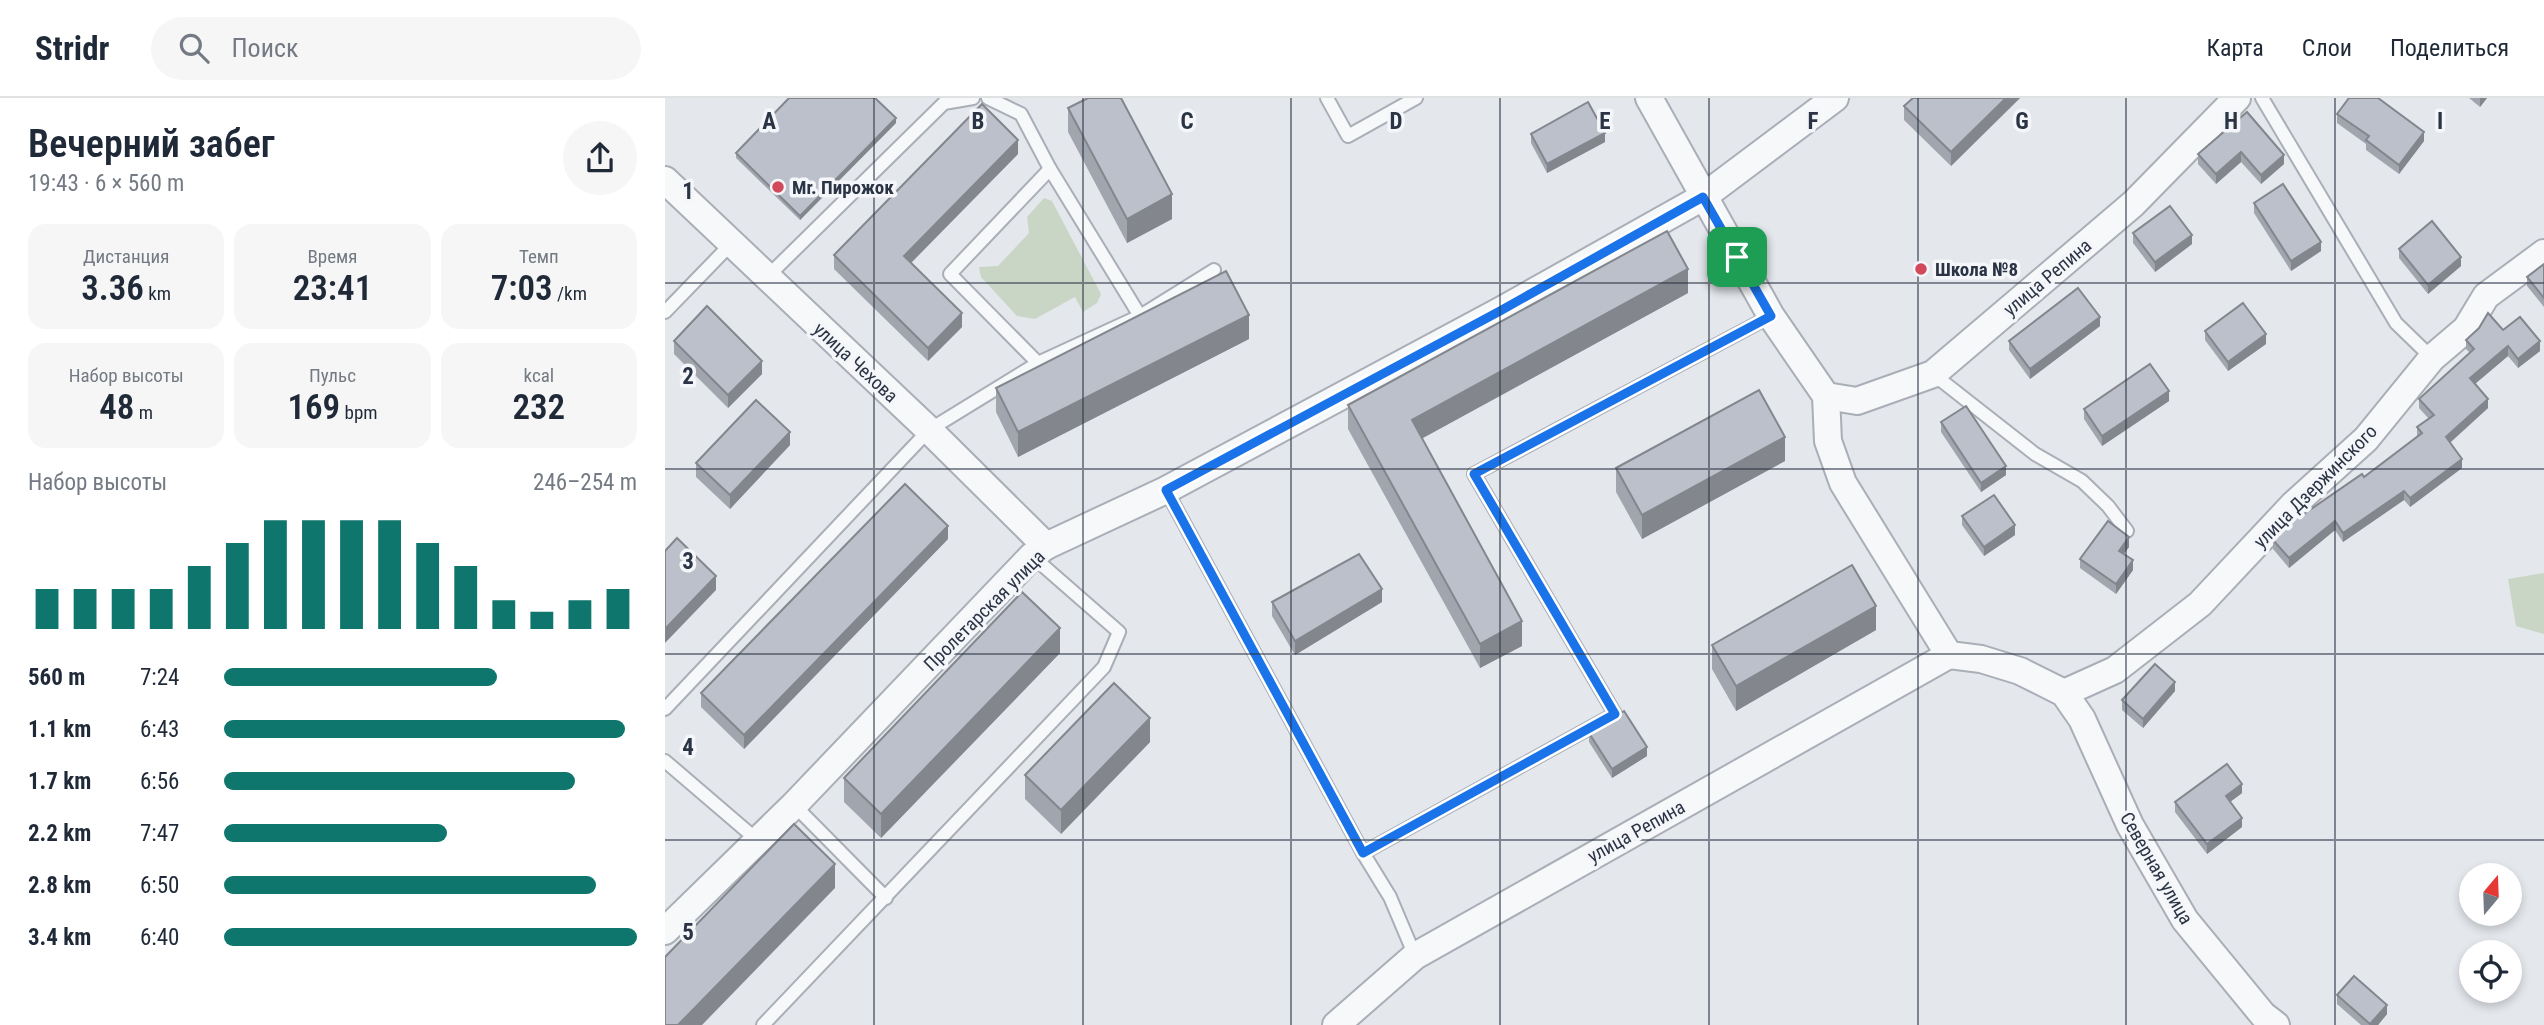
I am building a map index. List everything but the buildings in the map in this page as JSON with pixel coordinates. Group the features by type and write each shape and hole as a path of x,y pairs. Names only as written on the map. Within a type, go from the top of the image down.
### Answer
{"street":[{"path":"1649,98 1771,316 1826,396 1828,441 1843,483 1949,655 1981,659 2020,671 2064,693"},
{"name":"Пролетарская улица","path":"665,931 756,839 794,805 1039,551 1166,490 1500,311 1703,197 1835,98"},
{"name":"улица Репина","path":"1826,396 1857,401 1933,374 2133,204 2237,98"},
{"name":"улица Чехова","path":"665,180 929,430 1039,551"},
{"name":"улица Дзержинского","path":"2064,693 2115,670 2200,604 2293,505 2366,439 2432,358 2466,329 2486,296 2544,253"},
{"name":"улица Репина","path":"1336,1025 1415,956 1949,655"},
{"name":"Северная улица","path":"2064,693 2082,719 2130,825 2185,920 2263,1014 2276,1025"}],"lane":[{"path":"766,278 944,103 973,98"},
{"path":"988,98 1021,114 1050,169 1140,316"},
{"path":"1327,98 1348,136 1416,98"},
{"path":"2262,98 2396,323 2432,358"},
{"path":"1038,363 950,274 1050,169"},
{"path":"665,312 731,244"},
{"path":"665,709 929,430 1038,363 1140,316 1214,270"},
{"path":"1363,853 1615,714 1474,474 1771,316"},
{"path":"1933,374 2035,454 2082,481 2108,506 2127,531"},
{"path":"1166,490 1363,853 1390,897 1415,956"},
{"path":"763,1025 1104,667 1119,632 1039,551"},
{"path":"665,761 756,839"},
{"path":"794,805 886,898"}],"green space":[{"path":"1044,198 1052,201 1101,294 1097,303 1083,312 1075,297 1035,319 1017,316 981,277 979,267 998,266 1029,233 1027,217"},
{"path":"2544,573 2544,634 2516,626 2508,579"}],"place":[{"name":"Mr. Пирожок","path":"778,187"},
{"name":"Школа №8","path":"1921,269"}],"route":[{"path":"1703,197 1737,257 1771,316 1474,474 1615,714 1363,853 1166,490 1500,311 1703,197"}]}
